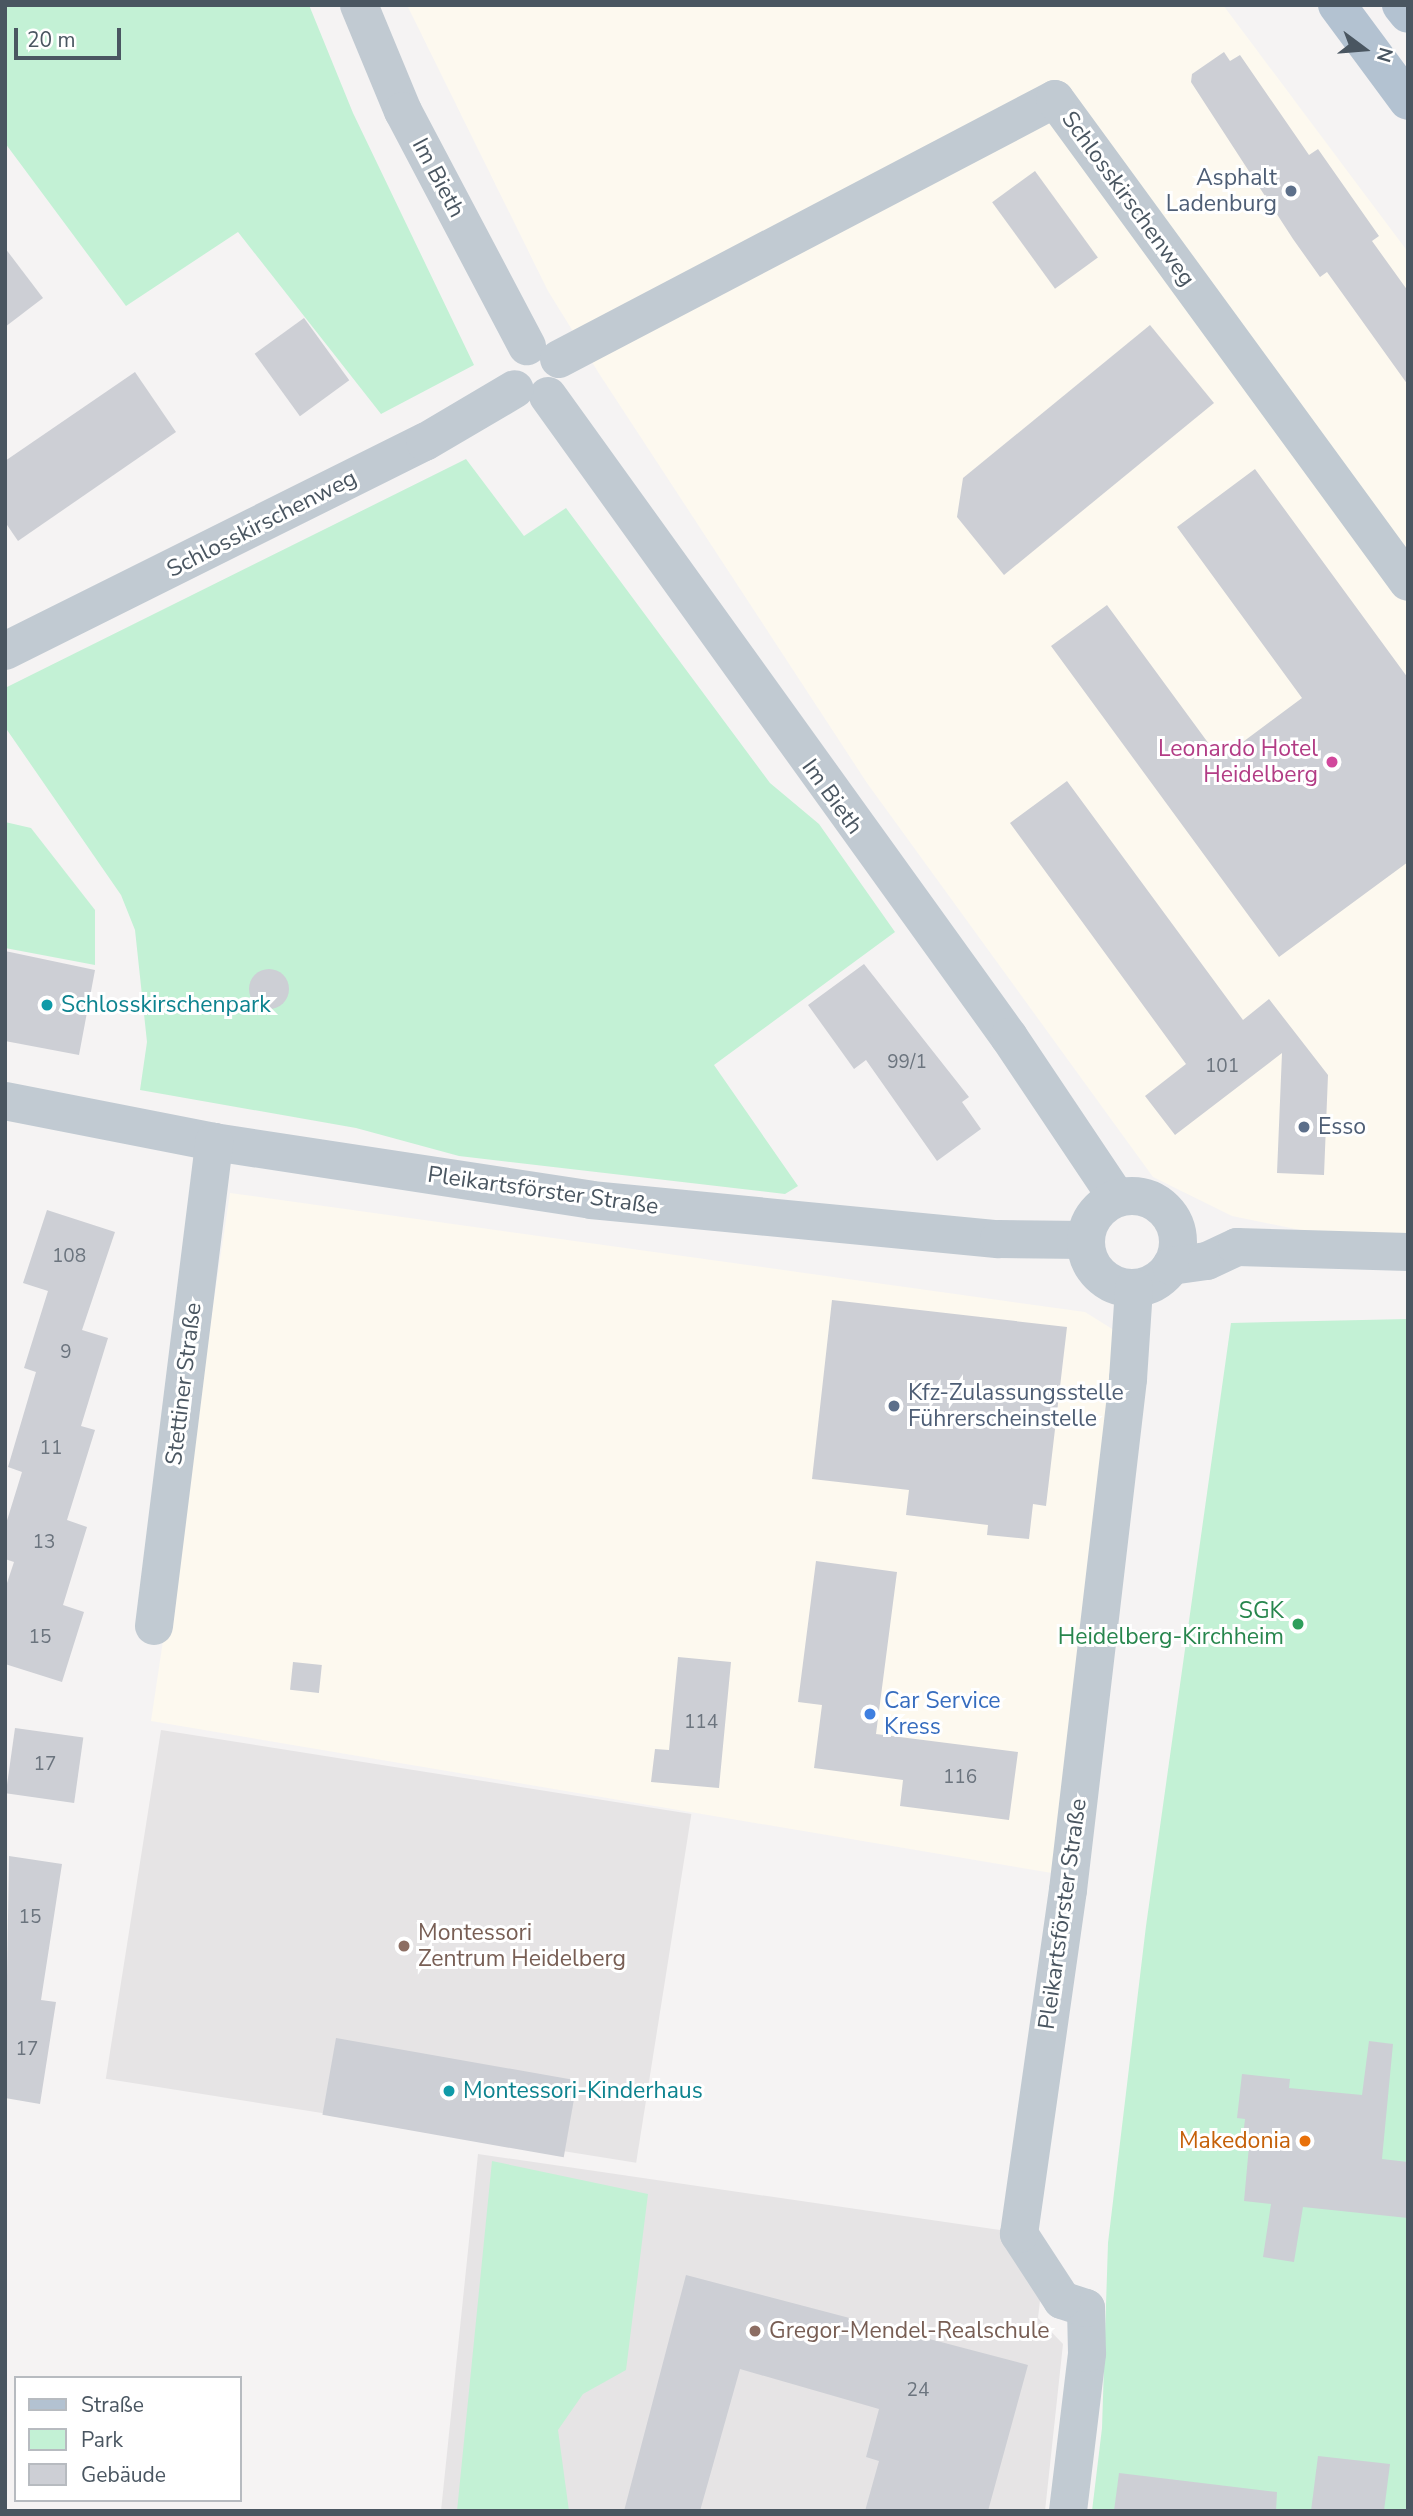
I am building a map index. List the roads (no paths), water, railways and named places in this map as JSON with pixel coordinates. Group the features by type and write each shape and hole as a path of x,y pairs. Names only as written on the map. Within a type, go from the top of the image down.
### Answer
{"main road":[{"path":"1337,5 1408,101"},
{"path":"1401,5 1408,15"}],"street":[{"name":"Im Bieth","path":"359,5 402,111 543,353"},
{"name":"Schlosskirschenweg","path":"543,353 1055,99 1408,582"},
{"path":"531,392 559,388 564,372 543,353"},
{"name":"Im Bieth","path":"531,392 1009,1037 1116,1198"},
{"name":"Schlosskirschenweg","path":"5,651 531,392"},
{"name":"Pleikartsförster Straße","path":"5,1101 214,1142 591,1200 999,1240 1085,1240"},
{"name":"Stettiner Straße","path":"154,1626 214,1142"},
{"path":"1172,1219 1178,1243 1171,1266 1161,1278 1134,1288 1105,1279 1087,1255 1085,1240 1091,1219 1116,1198 1148,1198 1172,1219 1237,1247 1408,1252"},
{"path":"1171,1266 1207,1261 1237,1247"},
{"name":"Pleikartsförster Straße","path":"1068,2511 1087,2353 1086,2308 1062,2300 1019,2234 1068,1890 1128,1379 1134,1288"}],"place":[{"name":"Asphalt Ladenburg","path":"1291,191"},
{"name":"Leonardo Hotel Heidelberg","path":"1332,762"},
{"name":"Schlosskirschenpark","path":"47,1005"},
{"name":"Esso","path":"1304,1127"},
{"name":"Kfz-Zulassungsstelle Führerscheinstelle","path":"894,1406"},
{"name":"SGK Heidelberg-Kirchheim","path":"1298,1624"},
{"name":"Car Service Kress","path":"870,1714"},
{"name":"Montessori Zentrum Heidelberg","path":"404,1946"},
{"name":"Montessori-Kinderhaus","path":"449,2091"},
{"name":"Makedonia","path":"1305,2141"},
{"name":"Gregor-Mendel-Realschule","path":"755,2331"}]}
